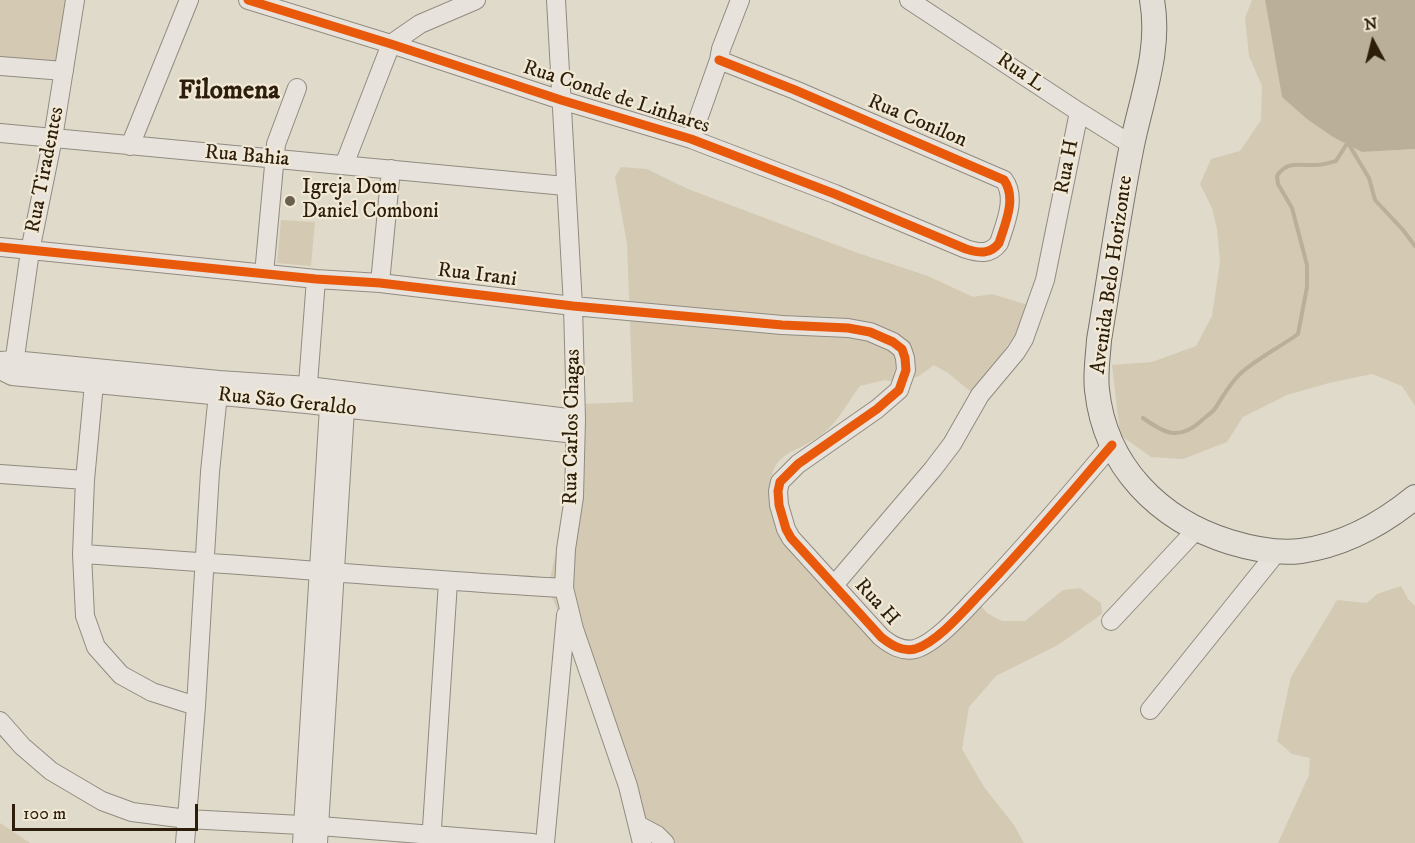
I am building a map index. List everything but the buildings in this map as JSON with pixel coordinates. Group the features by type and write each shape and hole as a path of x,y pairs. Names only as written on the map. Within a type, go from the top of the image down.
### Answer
{"main road":[{"name":"Avenida Belo Horizonte","path":"1152,0 1155,13 1154,48 1132,145 1099,340 1097,390 1103,417 1120,460 1141,488 1166,512 1196,530 1248,548 1277,552 1301,551 1335,543 1377,525 1415,497"}],"street":[{"name":"Rua Tiradentes","path":"6,367 53,138 75,0"},
{"path":"130,146 189,0"},
{"name":"Rua Conde de Linhares","path":"248,0 691,139 835,194 966,249"},
{"path":"344,165 391,44 420,24 476,0"},
{"name":"Rua Carlos Chagas","path":"556,0 573,306 576,462 574,497 566,549 566,596 574,629 628,786 640,834"},
{"path":"691,139 740,0"},
{"name":"Rua L","path":"909,0 1132,145"},
{"name":"Rua Conilon","path":"719,60 795,90 1004,180 1008,186 1010,198 999,243 996,248 987,252 966,249"},
{"path":"0,66 64,71"},
{"path":"264,274 276,144 297,88"},
{"name":"Rua H","path":"835,584 933,469 952,444 980,395 1024,339 1045,280 1078,112"},
{"name":"Rua Bahia","path":"0,133 565,186"},
{"path":"380,283 391,169"},
{"name":"Rua Irani","path":"0,247 316,279 380,283 573,306 782,325 848,328 870,332 893,342 904,353 906,370 899,390"},
{"path":"307,395 316,279"},
{"name":"Rua São Geraldo","path":"6,367 307,395 575,427"},
{"path":"94,376 85,480 82,554 85,616 96,647 121,675 152,692 196,706"},
{"path":"185,843 218,388"},
{"name":"Rua H","path":"899,390 877,409 798,464 780,482 779,505 791,538 881,637 892,645 908,650 928,643 962,613 1025,547 1112,444"},
{"name":"Rua São Geraldo","path":"307,395 337,408 575,427"},
{"path":"302,843 314,831 337,408"},
{"path":"0,474 85,480"},
{"path":"1111,621 1196,530"},
{"path":"1150,710 1277,552"},
{"path":"82,554 327,571 566,596 545,843"},
{"path":"431,839 448,582"},
{"path":"0,721 22,746 51,771 102,801 132,812 314,831 533,843"},
{"path":"640,834 657,835 665,843"}],"shaded area":[{"path":"0,0 70,0 56,64 0,59"},
{"path":"1252,0 1265,0 1282,97 1362,152 1415,149 1415,406 1402,386 1372,374 1287,395 1243,417 1227,442 1183,459 1151,457 1120,435 1112,365 1152,362 1196,346 1212,316 1220,262 1217,229 1212,208 1200,184 1211,159 1240,151 1261,120 1262,86 1249,56 1245,18"},
{"path":"1265,0 1415,0 1415,149 1362,152 1333,137 1307,119 1282,97"},
{"path":"621,167 647,169 688,189 855,252 928,276 973,297 992,294 1028,305 1021,327 999,357 976,396 948,373 934,365 919,376 899,383 885,380 860,386 826,431 784,456 773,472 771,484 772,501 890,647 929,638 949,613 977,600 987,613 1002,621 1025,621 1063,590 1080,588 1101,603 1102,614 1058,645 996,676 969,707 962,749 984,787 1014,825 1024,843 657,843 548,588 572,478 581,404 633,402 627,244 615,177"},
{"path":"281,220 315,222 311,266 277,263"},
{"path":"1401,586 1415,606 1415,843 1278,843 1309,775 1310,758 1292,754 1277,741 1291,677 1337,600 1367,603 1377,594"},
{"path":"0,823 30,843 0,843"}],"waterway":[{"path":"1143,418 1171,433 1192,428 1214,410 1241,373 1298,334 1307,287 1307,265 1292,208 1278,184 1277,176 1290,166 1321,165 1336,161 1348,142"},
{"path":"1348,143 1369,178 1375,200 1415,246"}],"cycle path":[{"path":"248,0 691,139 835,194 966,249 984,252 992,250 999,243 1010,203 1008,187 1004,180 795,90 719,60"},
{"path":"0,247 316,279 380,283 573,306 782,325 848,328 870,332 893,342 902,349 905,358 906,370 899,390 877,409 798,464 780,482 778,491 779,505 791,538 881,637 906,650 923,646 957,618 1029,541 1112,445"}],"place":[{"name":"Igreja Dom Daniel Comboni","path":"290,201"}],"district":[{"name":"Filomena","path":"229,92"}]}
